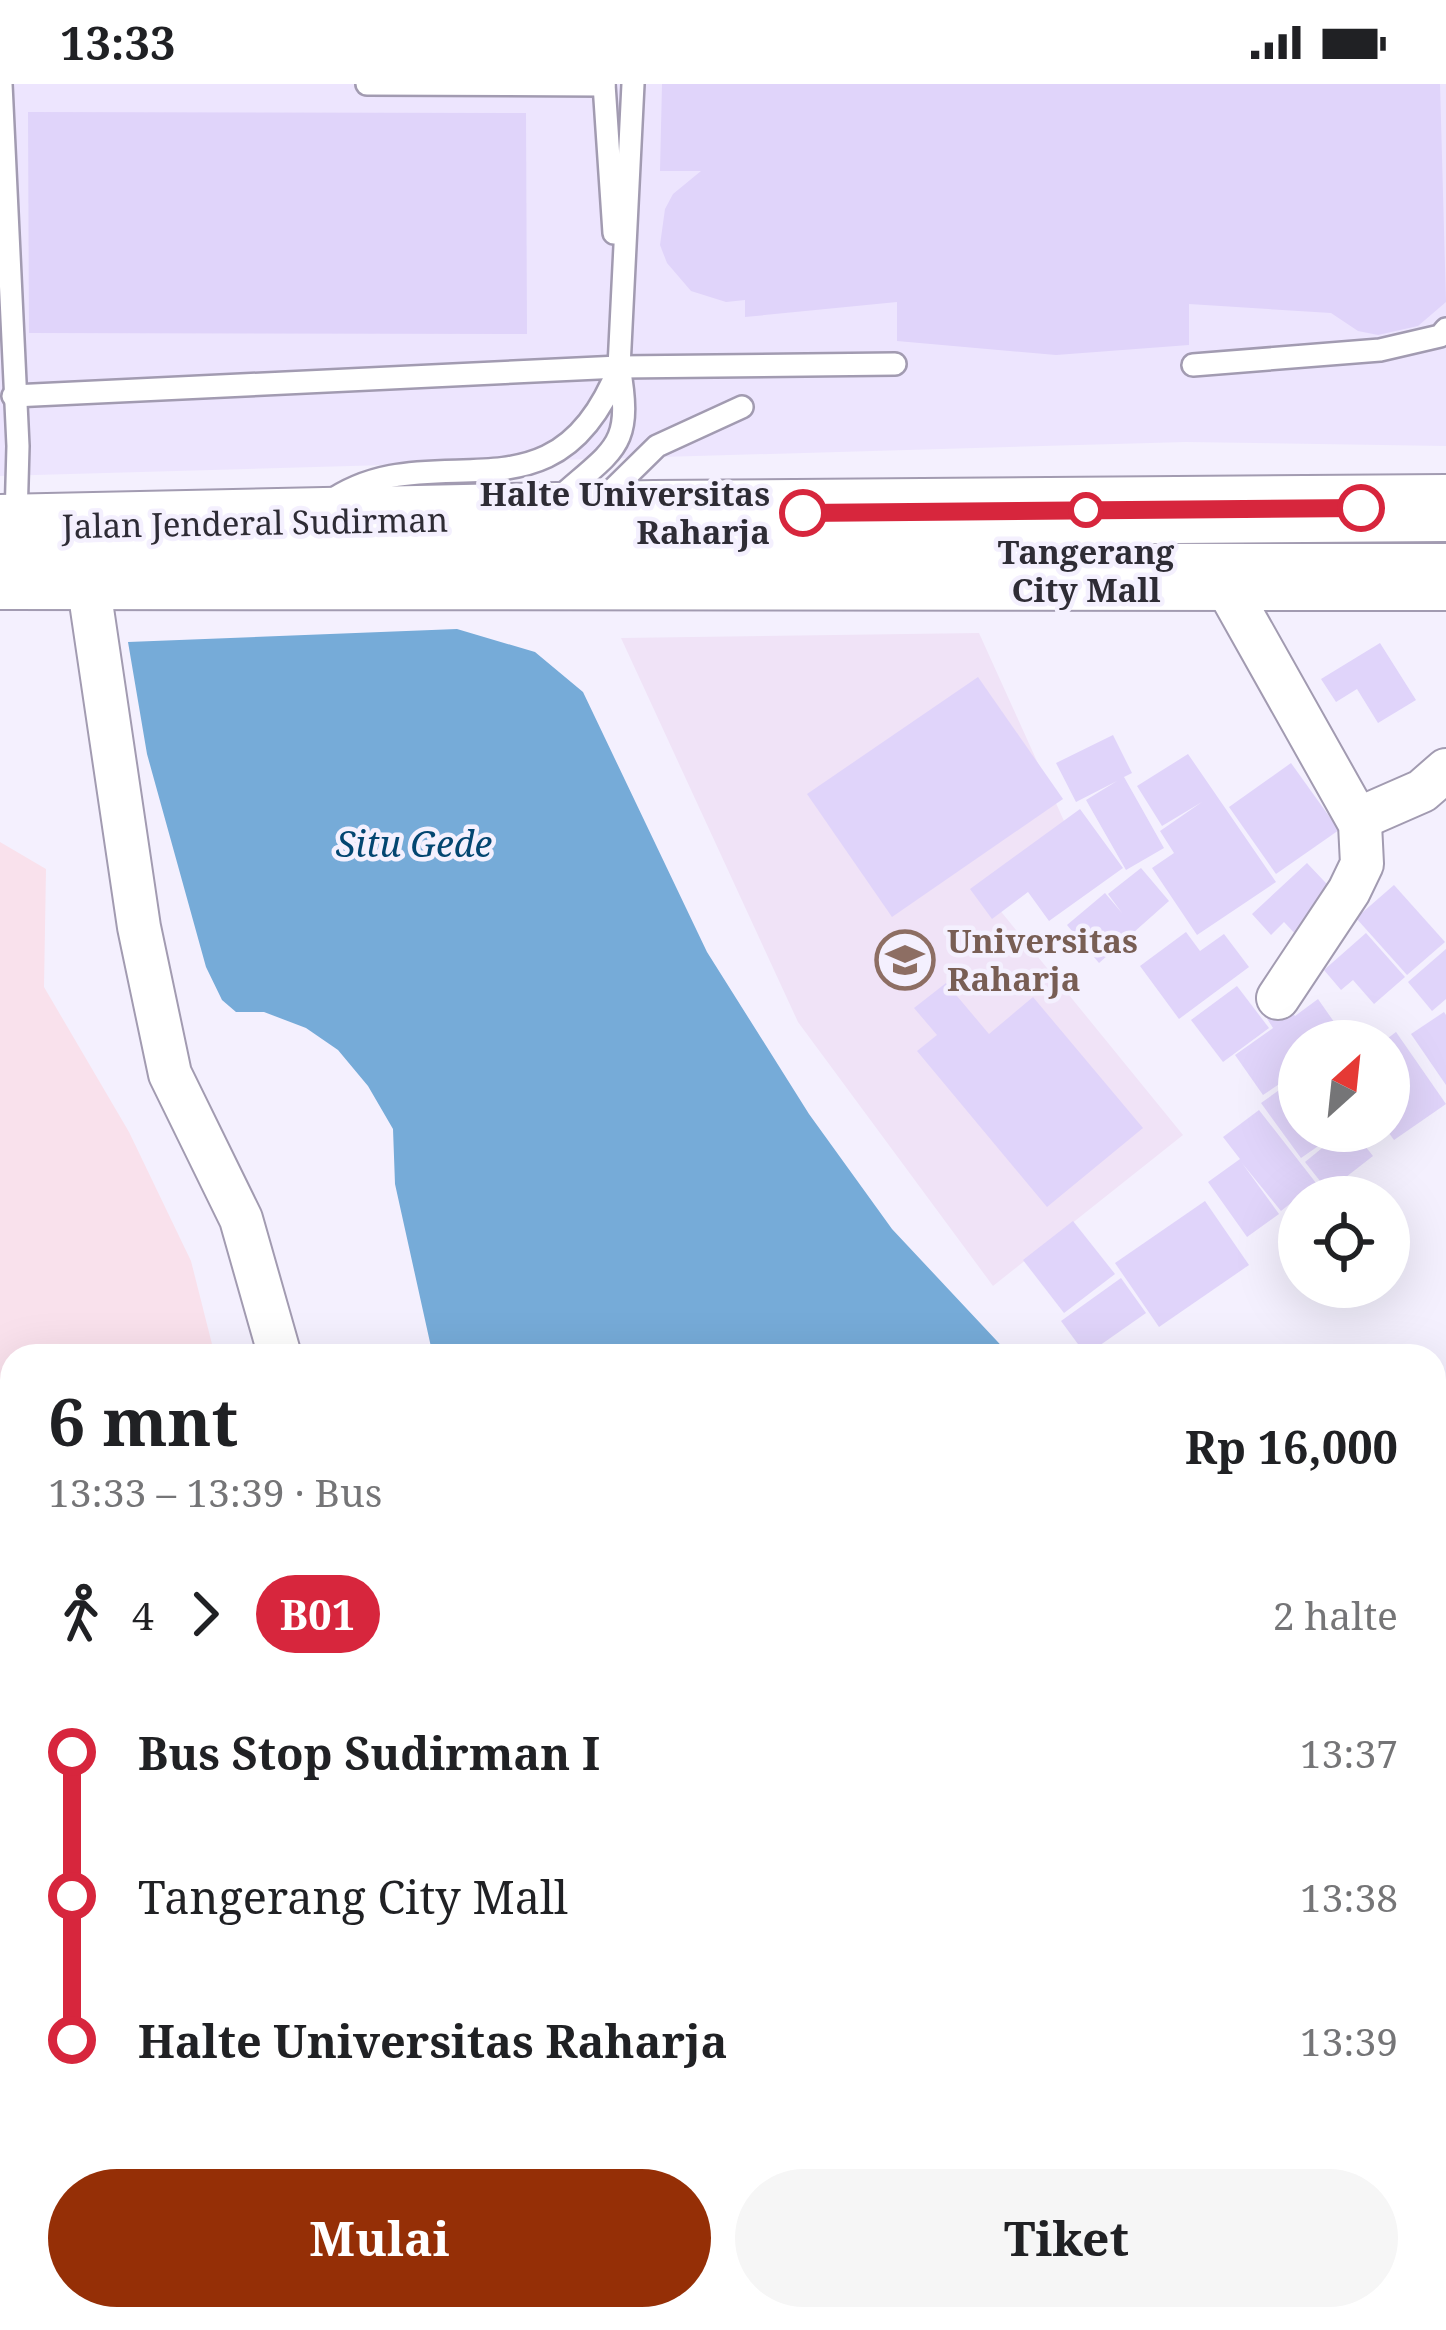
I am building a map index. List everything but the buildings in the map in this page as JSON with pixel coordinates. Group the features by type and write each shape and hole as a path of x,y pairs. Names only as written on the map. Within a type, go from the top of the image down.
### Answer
{"main road":[{"name":"Jalan Jenderal Sudirman","path":"5,543 301,521 1446,508"},
{"name":"Jalan Jenderal Sudirman","path":"5,543 87,575 1446,577"}],"street":[{"path":"87,575 139,927 170,1074 241,1220 277,1344"},
{"path":"1220,575 1358,819 1362,864 1279,998"},
{"path":"1358,819 1422,791 1446,770"}],"lane":[{"path":"1,84 13,396 5,543"},
{"path":"367,84 604,85 620,367 628,414 616,448 563,516"},
{"path":"301,521 353,484 541,464 577,440 606,402 620,367 633,84"},
{"path":"1193,365 1379,350 1446,329"},
{"path":"13,396 620,367 896,364"},
{"path":"563,516 657,446 742,406"}],"shaded area":[{"path":"0,84 1446,84 1446,446 1186,442 0,476"},
{"name":"Universitas Raharja","path":"979,633 1069,832 990,898 1183,1135 993,1286 798,1022 621,638"},
{"path":"0,842 46,869 44,987 129,1132 191,1261 212,1344 0,1344"}],"water":[{"name":"Situ Gede","path":"457,629 535,652 583,692 707,952 809,1114 892,1229 1000,1344 430,1344 395,1184 393,1129 368,1086 338,1050 306,1028 264,1012 236,1012 222,1000 206,967 147,754 128,642"}],"bus line":[{"name":"B01","path":"803,513 1361,508"}],"place":[{"name":"Tangerang City Mall","path":"1086,510"},
{"name":"Halte Universitas Raharja","path":"803,513"},
{"name":"Universitas Raharja","path":"905,960"}]}
